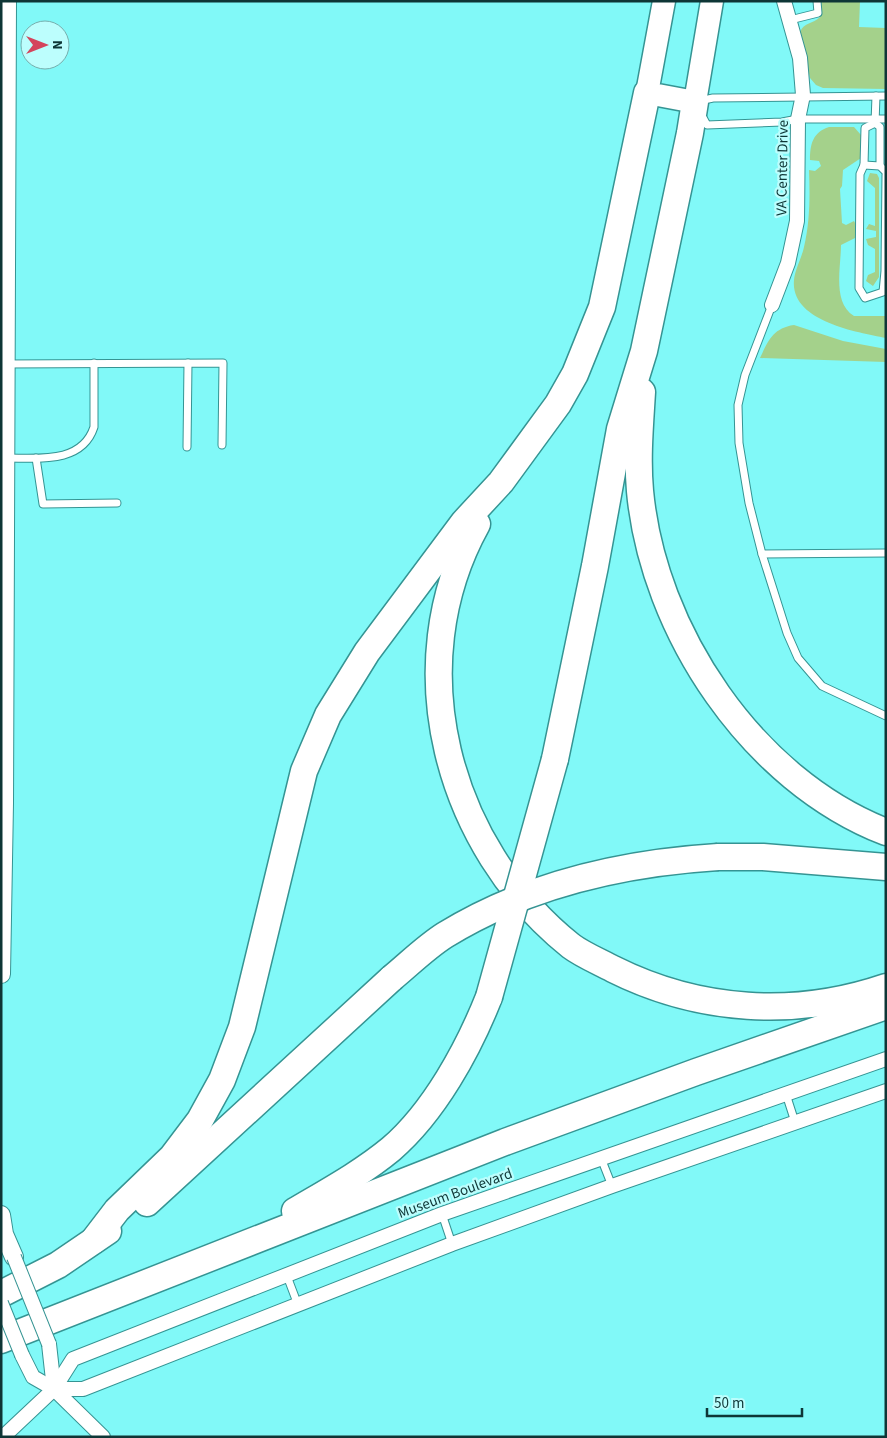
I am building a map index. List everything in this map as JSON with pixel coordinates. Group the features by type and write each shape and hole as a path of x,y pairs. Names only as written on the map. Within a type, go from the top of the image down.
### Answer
{"highway":[{"path":"94,1240 117,1210 172,1156 200,1120 222,1080 242,1027 304,771 328,715 367,652 418,583 464,522 501,482 558,404 590,338 602,307 612,269 647,94"},
{"path":"232,1249 337,1186 391,1149 425,1112 451,1075 477,1028 489,997 555,759 595,566 620,429 644,351 690,133 694,102"},
{"path":"644,351 639,458 640,491 648,542 657,577 688,648 707,680 757,743 811,789 841,809 886,832"},
{"path":"501,482 468,542 453,580 439,658 439,695 443,733 452,771 462,800 482,842 509,882 544,921 573,947 639,982 675,995 712,1003 758,1008 832,1002 886,987"},
{"path":"1,1294 58,1265 158,1195 392,978 444,936 483,914 532,893 578,878 624,867 672,860 718,857 763,858 886,867"},
{"path":"1,1340 505,1142 696,1072 886,1006"}],"main road":[{"path":"664,1 647,94 694,102 712,1"}],"street":[{"path":"1,974 5,364 3,279 4,101 7,1"},
{"name":"VA Center Drive","path":"772,305 788,263 797,221 798,119 803,95 800,58 784,1"},
{"name":"Museum Boulevard","path":"3,1437 54,1389 73,1359 442,1214 886,1059"},
{"path":"54,1389 84,1389 452,1244 612,1186 886,1091"},
{"path":"1,1215 4,1234 49,1344 54,1389"},
{"path":"1,1303 33,1377 54,1389 102,1437"}],"lane":[{"path":"790,20 818,13 817,1"},
{"path":"886,96 803,95 713,98 694,102 707,125 782,122 798,119 875,121 886,118"},
{"path":"875,121 865,128 864,165 860,174 859,288 865,298 883,292 885,272 886,173 880,166 880,128 875,121 876,96"},
{"path":"864,165 880,166"},
{"path":"772,305 744,375 738,405 739,443 749,503 762,554 787,633 798,658 822,686 886,716"},
{"path":"186,447 188,363"},
{"path":"5,364 223,363 222,445"},
{"path":"3,454 36,458 58,457 69,454 83,446 91,436 94,427 94,364"},
{"path":"36,458 43,504 117,503"},
{"path":"762,554 886,553"},
{"path":"786,1094 796,1122"},
{"path":"601,1157 612,1186"},
{"path":"442,1214 452,1244"},
{"path":"287,1276 298,1305"}],"green space":[{"path":"820,1 860,1 859,27 886,28 886,89 823,88 816,85 810,78 800,32 804,26 820,17"},
{"path":"829,127 854,127 861,135 861,158 843,170 842,186 840,189 842,223 846,225 854,221 855,238 841,245 840,294 847,310 854,316 886,316 886,338 843,328 827,322 813,315 802,306 796,294 794,280 803,251 807,228 809,170 815,171 821,166 819,161 810,160 811,149 816,135"},
{"path":"870,173 877,174 879,178 879,277 873,286 866,281 868,275 875,272 875,249 868,245 866,239 876,237 876,231 866,229 869,224 875,226 875,188 867,181"},
{"path":"794,325 843,341 886,349 886,362 760,358 776,332"}]}
